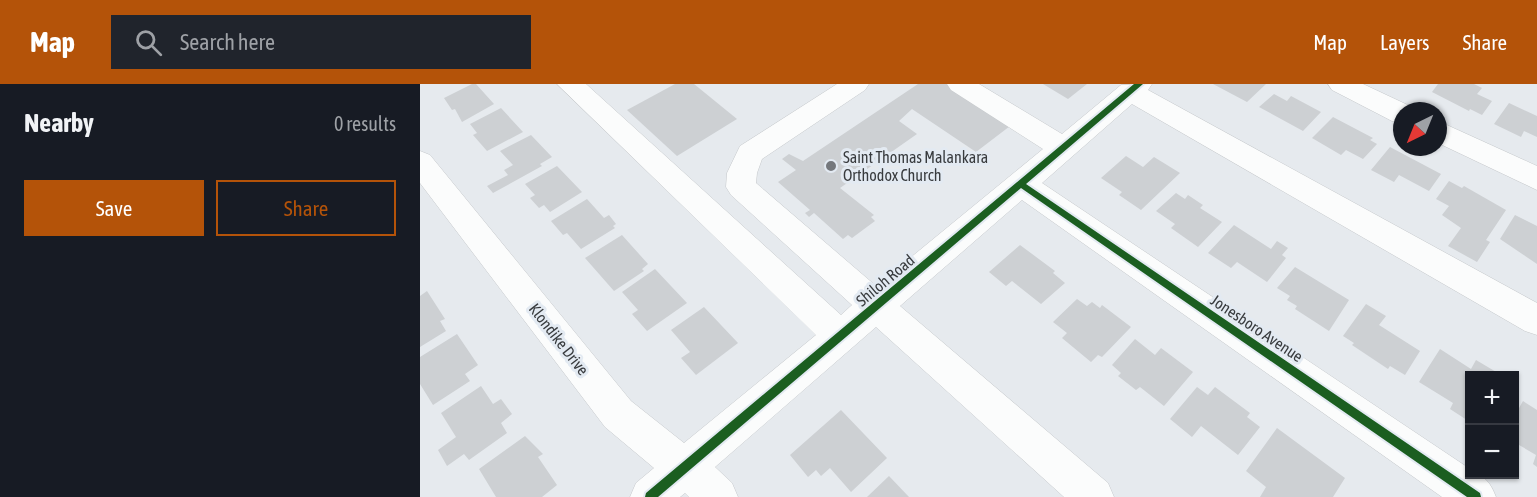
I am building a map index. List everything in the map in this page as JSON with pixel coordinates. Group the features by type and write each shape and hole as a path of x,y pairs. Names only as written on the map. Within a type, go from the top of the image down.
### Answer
{"street":[{"path":"570,84 841,337"},
{"path":"856,84 750,153 742,173 741,187 1094,497"},
{"path":"960,84 1067,145"},
{"path":"980,84 1067,145"},
{"path":"1341,84 1393,110"},
{"path":"1134,87 1537,320"},
{"name":"Shiloh Road","path":"650,497 1134,87"},
{"path":"1447,135 1537,179"},
{"name":"Klondike Drive","path":"420,162 618,414 718,497"},
{"name":"Jonesboro Avenue","path":"1021,184 1476,497"}],"building":[{"path":"476,84 494,104 462,122 455,109 452,110 444,98"},
{"path":"675,84 694,84 737,119 677,156 627,110"},
{"name":"Saint Thomas Malankara Orthodox Church","path":"918,84 953,84 1014,123 976,152 912,109 899,121 917,134 840,188 874,215 871,217 875,221 852,238 848,235 843,239 814,213 809,217 805,213 810,210 778,182 796,170 782,159 789,154 803,161"},
{"path":"1043,84 1087,84 1068,99"},
{"path":"1213,84 1266,84 1247,102"},
{"path":"1438,84 1474,84 1482,88 1477,94 1492,101 1482,115 1470,109 1469,111 1432,92"},
{"path":"1274,94 1287,101 1291,96 1321,112 1303,131 1259,107"},
{"path":"1509,103 1537,116 1537,137 1524,131 1521,137 1494,124"},
{"path":"501,108 523,132 487,151 473,135 477,133 470,124"},
{"path":"1333,117 1373,138 1370,140 1377,144 1363,159 1346,150 1341,155 1312,138"},
{"path":"531,135 552,157 540,164 542,166 493,193 487,186 508,175 504,170 513,165 500,151"},
{"path":"1390,147 1393,149 1393,156 1407,156 1441,174 1429,191 1399,175 1394,182 1371,170"},
{"path":"1126,156 1143,167 1154,157 1180,173 1141,210 1119,195 1122,192 1101,178"},
{"path":"557,166 582,192 550,212 544,205 539,208 530,198 535,195 525,184"},
{"path":"1449,181 1462,188 1464,186 1506,210 1486,240 1490,242 1477,262 1448,246 1461,228 1442,215 1449,206 1436,199"},
{"path":"1176,193 1185,199 1188,195 1203,205 1200,208 1222,222 1198,247 1171,228 1175,224 1156,211"},
{"path":"587,199 604,218 609,215 616,224 613,226 615,228 581,249 567,233 563,235 551,221"},
{"path":"1515,215 1537,226 1537,264 1500,239"},
{"path":"1234,225 1271,249 1277,241 1288,248 1282,255 1286,258 1267,282 1237,262 1231,268 1208,253"},
{"path":"622,235 648,264 642,269 644,271 614,291 585,258"},
{"path":"1020,245 1055,271 1053,273 1065,283 1041,304 1012,281 1006,286 989,272"},
{"path":"1295,267 1349,300 1329,331 1295,309 1297,306 1287,300 1290,296 1277,288"},
{"path":"655,269 687,303 647,331 632,314 638,310 622,292"},
{"path":"427,291 445,319 440,321 446,331 420,347 420,296"},
{"path":"1077,299 1087,306 1092,302 1100,308 1102,305 1131,327 1102,357 1098,355 1091,362 1062,338 1067,333 1053,322"},
{"path":"1366,304 1386,316 1379,325 1420,351 1405,375 1390,366 1388,369 1352,345 1354,343 1343,336"},
{"path":"704,307 738,343 696,375 681,358 690,352 671,330"},
{"path":"457,334 478,365 465,374 470,381 433,405 420,384 420,357"},
{"path":"1135,339 1155,355 1161,348 1193,372 1164,406 1140,387 1136,390 1118,376 1121,373 1112,365"},
{"path":"1440,349 1471,369 1476,360 1495,371 1465,371 1465,419 1450,409 1453,403 1419,382"},
{"path":"481,386 493,404 501,399 512,414 501,423 507,433 469,460 464,454 447,466 438,450 456,437 441,413"},
{"path":"1197,387 1208,395 1215,387 1250,413 1247,417 1260,427 1238,455 1201,426 1192,437 1170,419"},
{"path":"1523,401 1537,410 1537,467 1533,464 1536,455 1519,445 1519,408"},
{"path":"841,410 887,458 851,492 830,468 821,476 816,470 808,477 790,455"},
{"path":"1277,428 1345,478 1333,497 1260,497 1266,487 1246,471"},
{"path":"525,436 543,454 538,457 557,485 542,497 496,497 479,469"},
{"path":"889,476 909,497 867,497"}],"cycle path":[{"path":"650,497 1139,84"},
{"path":"1021,184 1476,497"}],"place":[{"name":"Saint Thomas Malankara Orthodox Church","path":"831,166"}]}
